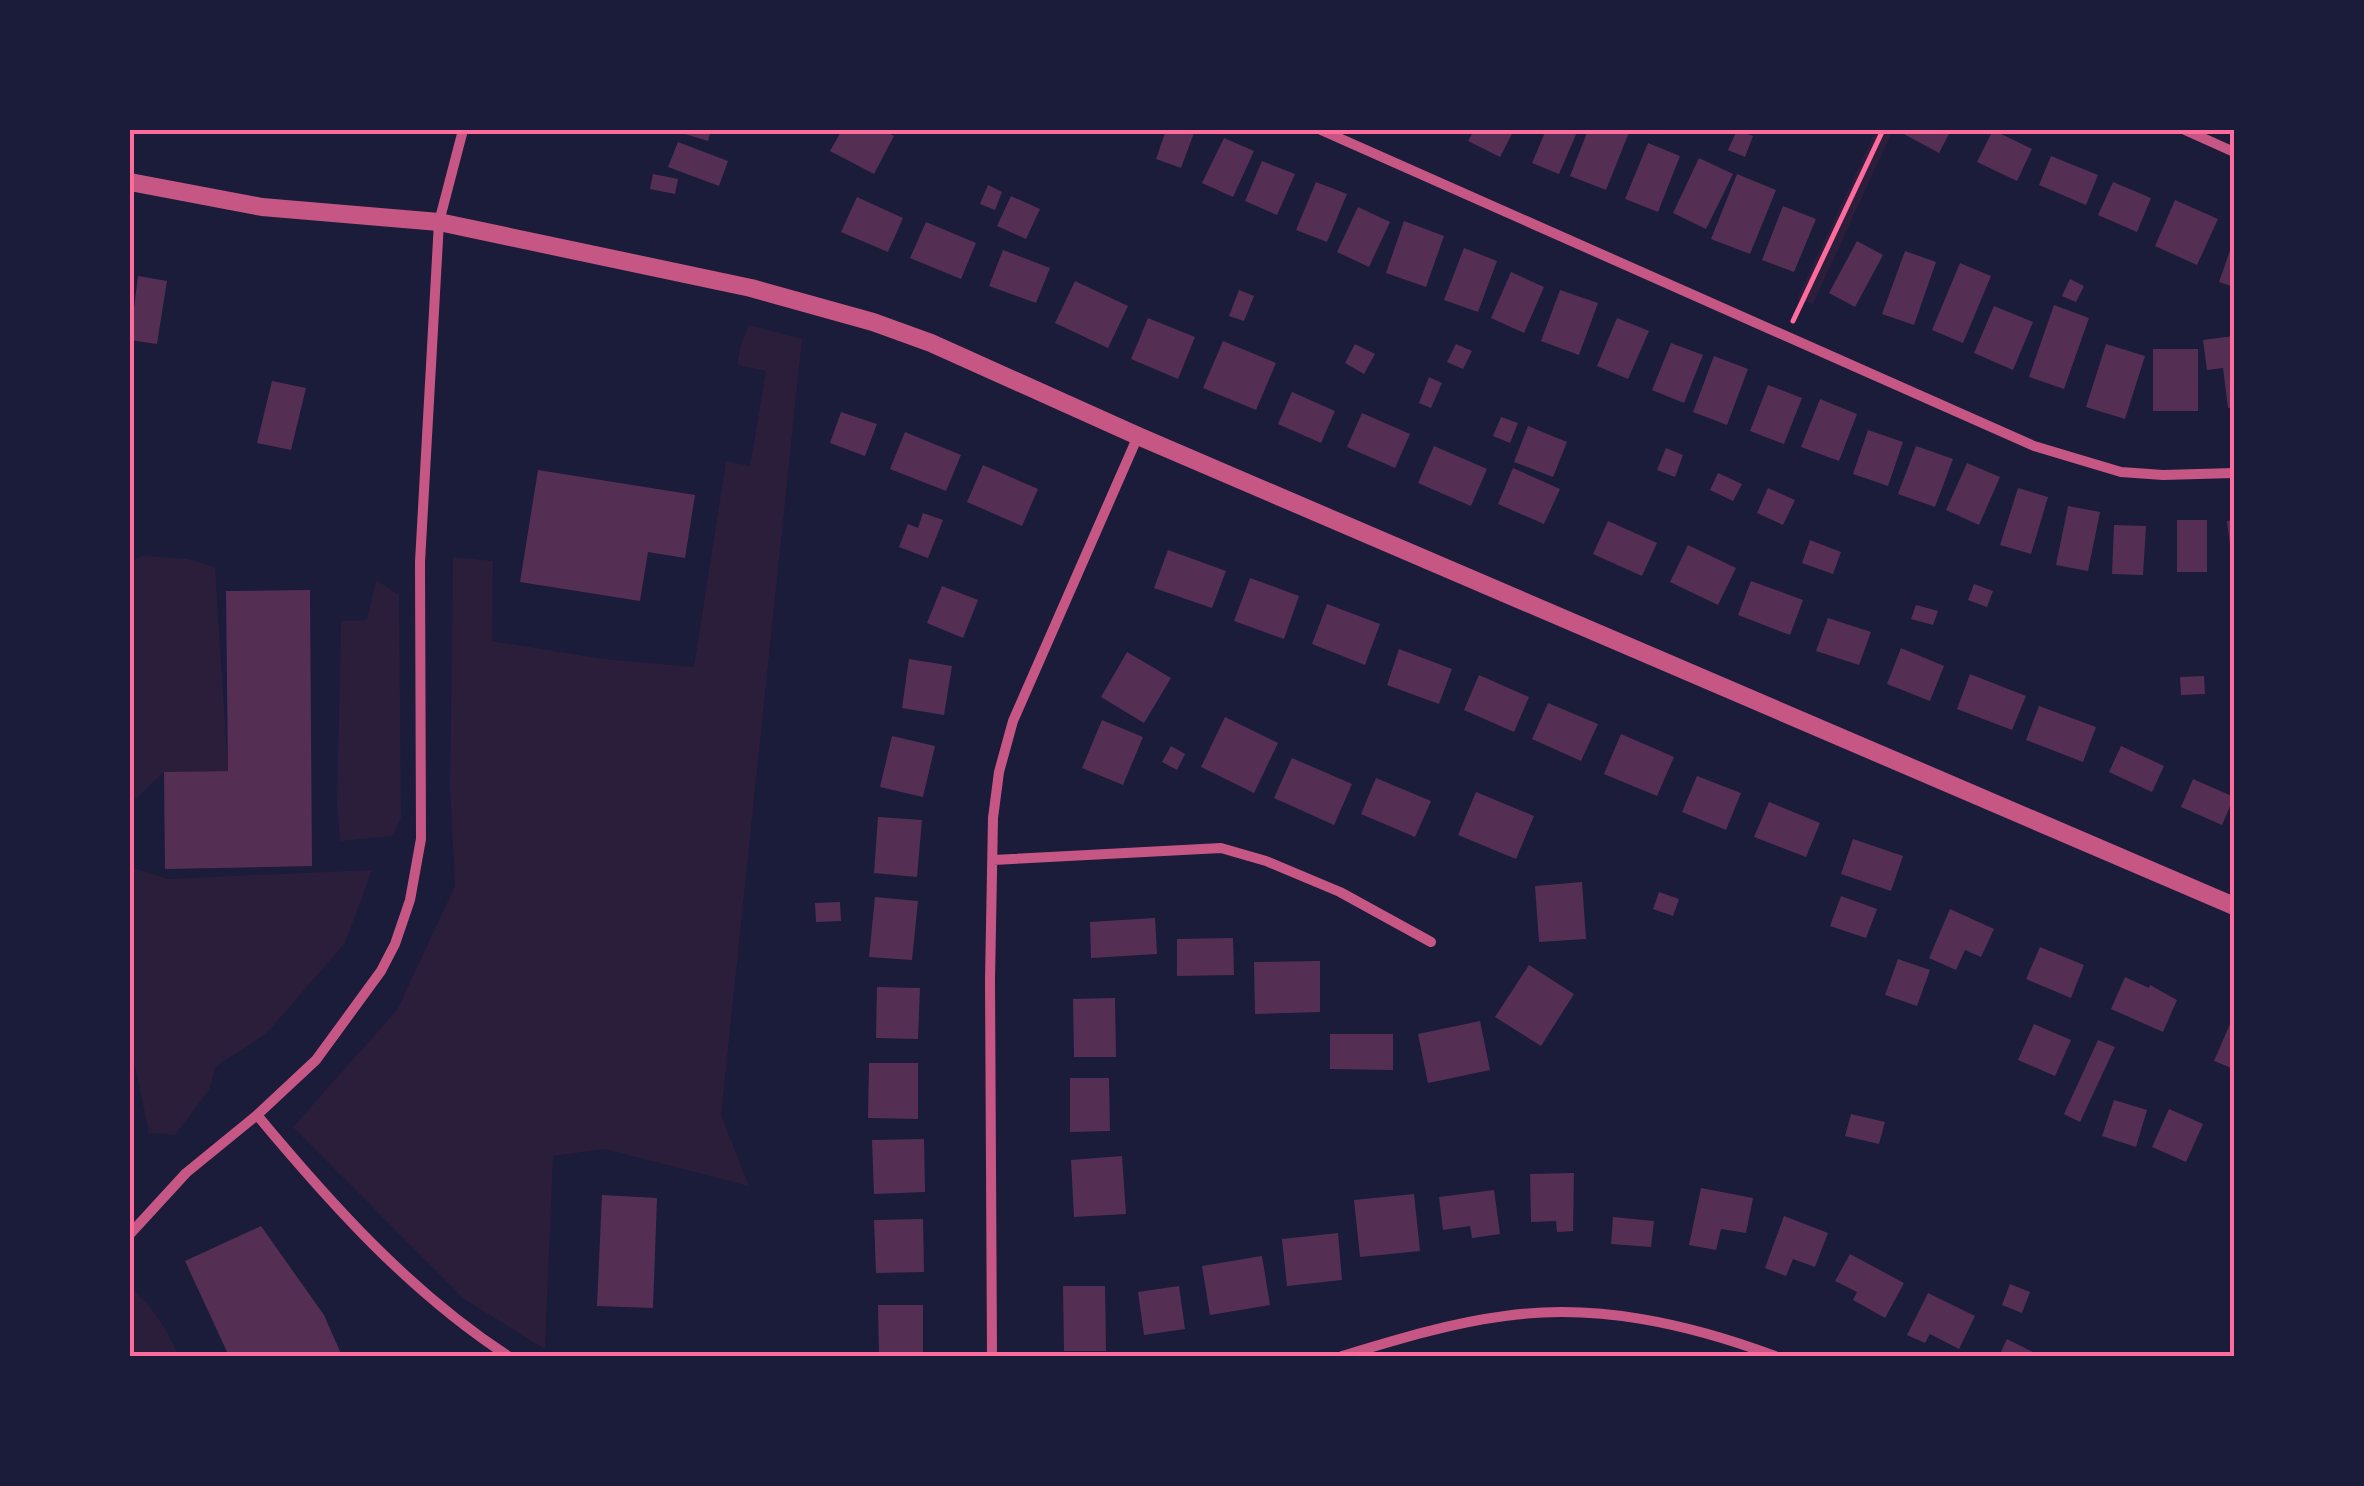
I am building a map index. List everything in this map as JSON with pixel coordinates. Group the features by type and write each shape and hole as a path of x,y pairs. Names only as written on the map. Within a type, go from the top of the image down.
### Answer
{"street":[{"path":"130,1234 186,1173 316,1060 365,998 395,944 410,900 421,839 420,562 438,222 463,130"},
{"path":"1321,130 2051,451 2121,472 2234,473"},
{"path":"2185,130 2234,152"},
{"path":"130,182 262,207 438,222 751,288 873,322 931,343 1138,436 2234,906"},
{"path":"992,1356 990,980 996,787 1013,721 1138,436"},
{"path":"993,860 1222,848 1308,878 1432,942"},
{"path":"257,1115 304,1172 416,1287 462,1326 508,1356"},
{"path":"1342,1356 1404,1337 1506,1316 1584,1312 1658,1321 1774,1356"}],"path":[{"path":"1786,337 1883,130"}],"shaded area":[{"path":"1876,130 1893,130 1813,304 1797,299"},
{"path":"749,325 802,339 721,1115 749,1186 605,1149 553,1156 545,1349 464,1299 293,1127 397,1010 455,886 450,788 453,557 493,561 492,641 603,659 694,667 726,461 750,466 766,371 737,365"},
{"path":"143,556 188,559 215,567 228,771 164,772 130,804 130,561"},
{"path":"376,580 399,595 401,818 392,836 340,841 337,804 341,621 367,620"},
{"path":"130,867 168,879 372,870 345,943 266,1034 216,1066 209,1090 175,1135 149,1133 130,1042"},
{"path":"130,1287 158,1318 178,1356 130,1356"}],"building":[{"path":"672,130 711,130 708,141"},
{"path":"842,130 882,130 894,136 874,174 830,151"},
{"path":"1166,130 1195,130 1181,168 1156,159"},
{"path":"1474,130 1514,130 1500,157 1468,141"},
{"path":"1546,130 1578,130 1559,174 1532,163"},
{"path":"1588,130 1630,130 1606,190 1570,176"},
{"path":"1737,130 1753,136 1745,157 1728,150"},
{"path":"1906,130 1951,130 1939,153 1904,134"},
{"path":"1993,130 2032,149 2017,181 1977,162"},
{"path":"1224,138 1254,151 1233,197 1202,183"},
{"path":"678,142 728,161 719,186 668,167"},
{"path":"1648,143 1680,156 1658,212 1625,199"},
{"path":"2051,156 2098,175 2086,205 2039,185"},
{"path":"1699,158 1733,174 1706,229 1673,213"},
{"path":"1262,161 1295,174 1277,215 1245,201"},
{"path":"653,174 678,179 675,194 650,189"},
{"path":"1737,174 1776,190 1750,254 1711,239"},
{"path":"1316,182 1347,194 1327,242 1296,230"},
{"path":"2113,182 2151,198 2137,232 2098,215"},
{"path":"988,185 1002,192 995,210 980,204"},
{"path":"1011,196 1040,209 1026,239 997,226"},
{"path":"857,197 903,218 888,252 841,232"},
{"path":"2175,200 2218,219 2197,265 2155,246"},
{"path":"1783,206 1816,219 1794,272 1762,260"},
{"path":"1358,207 1390,222 1369,267 1337,252"},
{"path":"1404,221 1444,236 1426,287 1386,273"},
{"path":"926,222 976,243 961,279 910,258"},
{"path":"2234,239 2234,287 2219,282"},
{"path":"1857,241 1883,255 1855,307 1829,293"},
{"path":"1464,248 1497,261 1478,312 1444,300"},
{"path":"1003,250 1050,268 1036,303 989,286"},
{"path":"1905,251 1936,262 1914,325 1882,314"},
{"path":"1960,263 1991,276 1963,343 1932,330"},
{"path":"1511,272 1544,287 1524,333 1491,318"},
{"path":"138,276 167,281 157,344 130,340"},
{"path":"2070,279 2084,286 2076,302 2062,296"},
{"path":"1075,281 1128,306 1108,348 1055,323"},
{"path":"1239,290 1254,296 1244,321 1229,316"},
{"path":"1560,290 1598,303 1579,355 1541,341"},
{"path":"2054,305 2089,318 2064,389 2029,377"},
{"path":"1994,306 2033,322 2013,370 1974,353"},
{"path":"1148,318 1195,337 1178,379 1131,359"},
{"path":"1617,318 1649,331 1628,379 1597,366"},
{"path":"2234,336 2234,407 2228,408 2223,368 2207,370 2203,340"},
{"path":"1223,341 1276,363 1256,410 1203,388"},
{"path":"1671,343 1703,355 1684,403 1652,390"},
{"path":"1355,344 1375,354 1364,374 1345,363"},
{"path":"1456,344 1472,351 1463,369 1447,362"},
{"path":"2106,344 2145,356 2125,419 2086,407"},
{"path":"2153,349 2198,349 2198,411 2153,411"},
{"path":"1714,356 1748,369 1727,425 1693,412"},
{"path":"1429,377 1442,383 1431,408 1419,403"},
{"path":"272,381 306,388 291,450 257,443"},
{"path":"1768,385 1802,398 1784,444 1750,431"},
{"path":"1292,392 1335,411 1321,443 1278,424"},
{"path":"1820,399 1857,414 1839,461 1801,447"},
{"path":"841,412 877,424 865,456 830,443"},
{"path":"1362,413 1410,434 1395,468 1347,447"},
{"path":"1501,417 1518,423 1510,443 1493,436"},
{"path":"1528,426 1567,442 1553,477 1514,462"},
{"path":"1868,430 1903,442 1888,486 1853,474"},
{"path":"905,432 961,455 946,491 890,469"},
{"path":"1434,446 1487,469 1471,506 1418,483"},
{"path":"1916,446 1953,459 1935,507 1898,494"},
{"path":"1666,448 1683,455 1675,477 1657,470"},
{"path":"1967,463 2000,477 1979,525 1946,510"},
{"path":"983,465 1038,489 1022,526 967,502"},
{"path":"1513,468 1560,489 1544,524 1498,504"},
{"path":"538,470 695,495 685,558 648,552 640,601 520,582"},
{"path":"1718,473 1742,484 1733,501 1710,490"},
{"path":"1768,488 1795,500 1783,525 1757,513"},
{"path":"2018,488 2048,497 2031,554 2000,545"},
{"path":"2068,506 2100,512 2088,571 2056,565"},
{"path":"923,513 943,520 928,558 899,547 908,524 918,528"},
{"path":"2177,520 2207,520 2207,572 2177,572"},
{"path":"2234,520 2234,560 2232,560 2227,521"},
{"path":"1608,521 1657,543 1642,576 1593,554"},
{"path":"2114,525 2146,526 2143,575 2112,574"},
{"path":"1810,540 1841,552 1833,574 1802,563"},
{"path":"1688,545 1736,568 1718,605 1670,582"},
{"path":"1168,550 1226,571 1212,608 1154,588"},
{"path":"1250,578 1299,596 1284,639 1234,621"},
{"path":"1751,581 1803,600 1790,635 1738,615"},
{"path":"1974,584 1993,591 1987,607 1968,600"},
{"path":"942,586 978,600 963,638 927,623"},
{"path":"310,590 312,866 165,869 164,772 228,771 226,591"},
{"path":"1327,604 1380,624 1365,665 1312,644"},
{"path":"1916,605 1938,611 1933,625 1911,619"},
{"path":"1828,618 1871,632 1859,665 1816,651"},
{"path":"1901,648 1944,666 1930,701 1887,684"},
{"path":"1399,649 1452,669 1439,704 1387,685"},
{"path":"1127,652 1171,678 1144,723 1101,697"},
{"path":"909,659 952,666 944,715 902,708"},
{"path":"1970,674 2026,696 2012,730 1957,709"},
{"path":"1479,675 1529,697 1514,732 1464,710"},
{"path":"2204,676 2205,694 2181,695 2180,677"},
{"path":"1548,703 1598,724 1581,761 1532,739"},
{"path":"2039,706 2096,727 2083,762 2026,740"},
{"path":"1225,717 1278,743 1254,793 1201,767"},
{"path":"1102,720 1143,737 1123,785 1082,768"},
{"path":"1621,734 1674,757 1657,796 1604,774"},
{"path":"892,736 935,746 923,797 880,787"},
{"path":"1171,746 1185,754 1177,770 1162,762"},
{"path":"2121,746 2164,766 2152,792 2109,772"},
{"path":"1292,758 1352,784 1334,825 1274,798"},
{"path":"1697,776 1741,793 1726,830 1682,812"},
{"path":"1376,778 1431,801 1415,837 1361,814"},
{"path":"2193,779 2234,797 2222,825 2181,807"},
{"path":"1476,792 1534,816 1516,859 1458,835"},
{"path":"1769,802 1820,823 1806,857 1754,837"},
{"path":"878,817 922,820 917,877 874,873"},
{"path":"1853,839 1903,856 1891,891 1841,874"},
{"path":"1582,882 1586,939 1539,942 1535,886"},
{"path":"1659,892 1679,899 1673,916 1653,909"},
{"path":"1841,896 1877,909 1866,938 1830,926"},
{"path":"875,897 918,901 912,960 869,957"},
{"path":"840,902 841,921 816,922 815,903"},
{"path":"1950,909 1994,929 1981,957 1965,950 1956,970 1929,958"},
{"path":"1155,918 1157,954 1091,958 1090,922"},
{"path":"1233,938 1234,975 1177,976 1177,939"},
{"path":"2040,947 2084,965 2071,998 2026,979"},
{"path":"1898,959 1930,970 1917,1006 1885,995"},
{"path":"1320,961 1320,1012 1255,1014 1254,962"},
{"path":"1529,965 1574,994 1541,1046 1495,1017"},
{"path":"2125,977 2177,1000 2163,1032 2111,1009"},
{"path":"877,987 920,988 918,1039 876,1038"},
{"path":"1115,998 1116,1057 1074,1057 1073,999"},
{"path":"1480,1021 1490,1070 1428,1083 1418,1034"},
{"path":"2034,1024 2071,1040 2055,1076 2018,1060"},
{"path":"2230,1024 2234,1026 2234,1069 2214,1061"},
{"path":"1330,1034 1393,1034 1393,1070 1330,1069"},
{"path":"2098,1040 2115,1047 2080,1122 2064,1114"},
{"path":"869,1063 918,1063 918,1119 868,1118"},
{"path":"1070,1078 1109,1078 1110,1131 1070,1132"},
{"path":"2114,1100 2147,1110 2136,1147 2102,1136"},
{"path":"2169,1109 2203,1124 2186,1162 2152,1147"},
{"path":"1851,1114 1885,1122 1879,1144 1845,1136"},
{"path":"924,1139 925,1192 874,1194 872,1140"},
{"path":"1122,1156 1126,1214 1074,1217 1071,1160"},
{"path":"1574,1173 1573,1231 1557,1232 1556,1221 1531,1222 1530,1174"},
{"path":"1701,1188 1753,1198 1746,1233 1721,1229 1716,1250 1689,1245"},
{"path":"1494,1190 1500,1234 1472,1238 1470,1226 1443,1230 1439,1197"},
{"path":"1414,1194 1420,1251 1360,1257 1354,1200"},
{"path":"602,1195 657,1198 653,1308 597,1306"},
{"path":"1784,1216 1828,1233 1815,1267 1793,1259 1786,1276 1765,1268"},
{"path":"1613,1217 1654,1221 1651,1247 1611,1244"},
{"path":"923,1219 924,1272 876,1273 874,1220"},
{"path":"261,1226 324,1315 342,1356 229,1356 185,1261"},
{"path":"1338,1233 1342,1280 1287,1286 1282,1239"},
{"path":"1850,1254 1904,1283 1885,1318 1853,1300 1857,1292 1835,1281"},
{"path":"1262,1256 1270,1305 1210,1315 1202,1266"},
{"path":"2010,1284 2030,1292 2022,1313 2002,1305"},
{"path":"1063,1286 1105,1286 1106,1351 1064,1351"},
{"path":"1179,1286 1185,1329 1144,1335 1138,1292"},
{"path":"1928,1293 1975,1316 1959,1349 1930,1334 1925,1343 1907,1335"},
{"path":"878,1305 923,1305 923,1352 879,1353"},
{"path":"2007,1339 2041,1356 1999,1356"}]}
